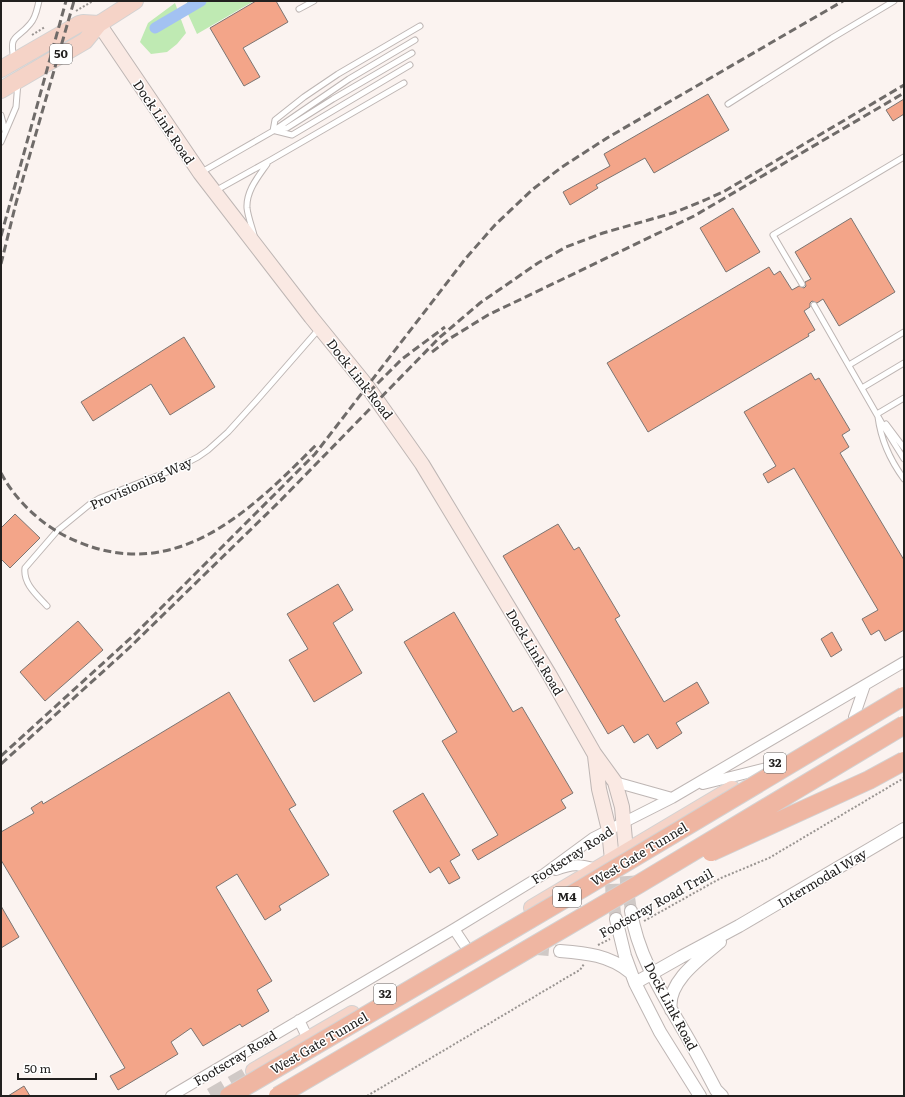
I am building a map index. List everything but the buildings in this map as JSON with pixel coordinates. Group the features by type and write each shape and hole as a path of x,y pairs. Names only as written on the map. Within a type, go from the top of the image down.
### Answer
{"highway":[{"name":"West Gate Tunnel","path":"229,1096 584,888 904,696"},
{"name":"West Gate Tunnel","path":"278,1096 639,884 904,725"},
{"path":"639,884 869,780 904,761"}],"main road":[{"name":"50","path":"1,90 85,40 99,24 135,1"},
{"name":"50","path":"8,65 79,24 99,24"},
{"name":"Dock Link Road","path":"99,24 200,173 257,249 378,400 422,464 584,732 594,753 615,782 622,808 626,851"},
{"path":"8,65 19,79"},
{"name":"Footscray Road","path":"254,1071 597,870 626,851 904,687"},
{"name":"Dock Link Road","path":"594,753 599,789 609,830 612,860"}],"street":[{"name":"Footscray Road","path":"171,1096 454,929 544,874 593,838 692,787 904,662"},
{"path":"854,717 865,685"},
{"name":"Footscray Road","path":"692,787 767,768"},
{"path":"615,782 672,798"},
{"name":"Intermodal Way","path":"633,978 652,974 739,926 904,829"},
{"path":"544,874 570,865 583,865 597,870"},
{"name":"Dock Link Road","path":"631,911 634,926 652,974 716,1090 722,1096"},
{"name":"Dock Link Road","path":"616,919 619,934 633,978 660,1032 700,1096"},
{"name":"Intermodal Way","path":"671,1010 670,1005 672,993 681,978 739,926"},
{"path":"454,929 466,947"},
{"path":"560,950 590,953 613,960 633,978"},
{"path":"299,1020 308,1039"}],"lane":[{"path":"8,65 14,37 31,23 35,16 39,1"},
{"path":"299,10 314,1"},
{"path":"728,104 832,38 894,1"},
{"path":"273,131 275,120 310,92 420,26"},
{"path":"200,173 273,131 349,79 415,40"},
{"path":"273,131 287,128 333,99 412,53"},
{"path":"273,131 292,135 410,65"},
{"path":"1,142 16,107 19,79"},
{"path":"214,192 404,83"},
{"path":"1,114 5,132"},
{"path":"802,284 773,235 904,157"},
{"path":"257,249 247,208 248,196 254,182 269,161"},
{"path":"814,305 904,459"},
{"name":"Provisioning Way","path":"47,606 25,579 25,568 58,531 83,509 100,498 175,469 208,450 228,432 258,400 320,328"},
{"path":"849,365 904,332"},
{"path":"862,388 904,363"},
{"path":"877,414 904,398"},
{"path":"877,414 904,448"},
{"path":"877,414 882,441 904,479"}],"path":[{"name":"Footscray Road Trail","path":"634,926 662,912 721,878 760,862 802,839 904,778"},
{"name":"Footscray Road Trail","path":"366,1096 571,975 583,966 593,948 619,934"}],"green space":[{"path":"187,1 254,1 197,34 187,12"},
{"path":"175,3 186,33 177,44 167,52 151,54 140,42 148,23"}],"waterway":[{"path":"155,28 201,1"}],"tunnel":[{"path":"626,852 629,897"},
{"path":"612,860 614,905"},
{"path":"629,897 631,911"},
{"path":"614,905 616,919"},
{"path":"537,949 560,951"},
{"path":"211,1096 254,1071"}],"railway":[{"path":"1,236 66,1"},
{"path":"1,264 16,203 74,1"},
{"path":"1,756 134,635 315,454 466,258 495,225 533,189 562,167 607,138 843,1"},
{"path":"1,764 128,649 279,502 439,338 480,303 538,263 566,247 603,233 673,213 723,192 904,85"},
{"path":"432,352 449,339 488,315 694,216 904,93"},
{"path":"369,392 402,359 445,327"},
{"path":"1,473 15,494 33,513 43,522 65,536 76,541 113,552 148,554 180,547 210,533 239,515 267,492 318,443"}]}
